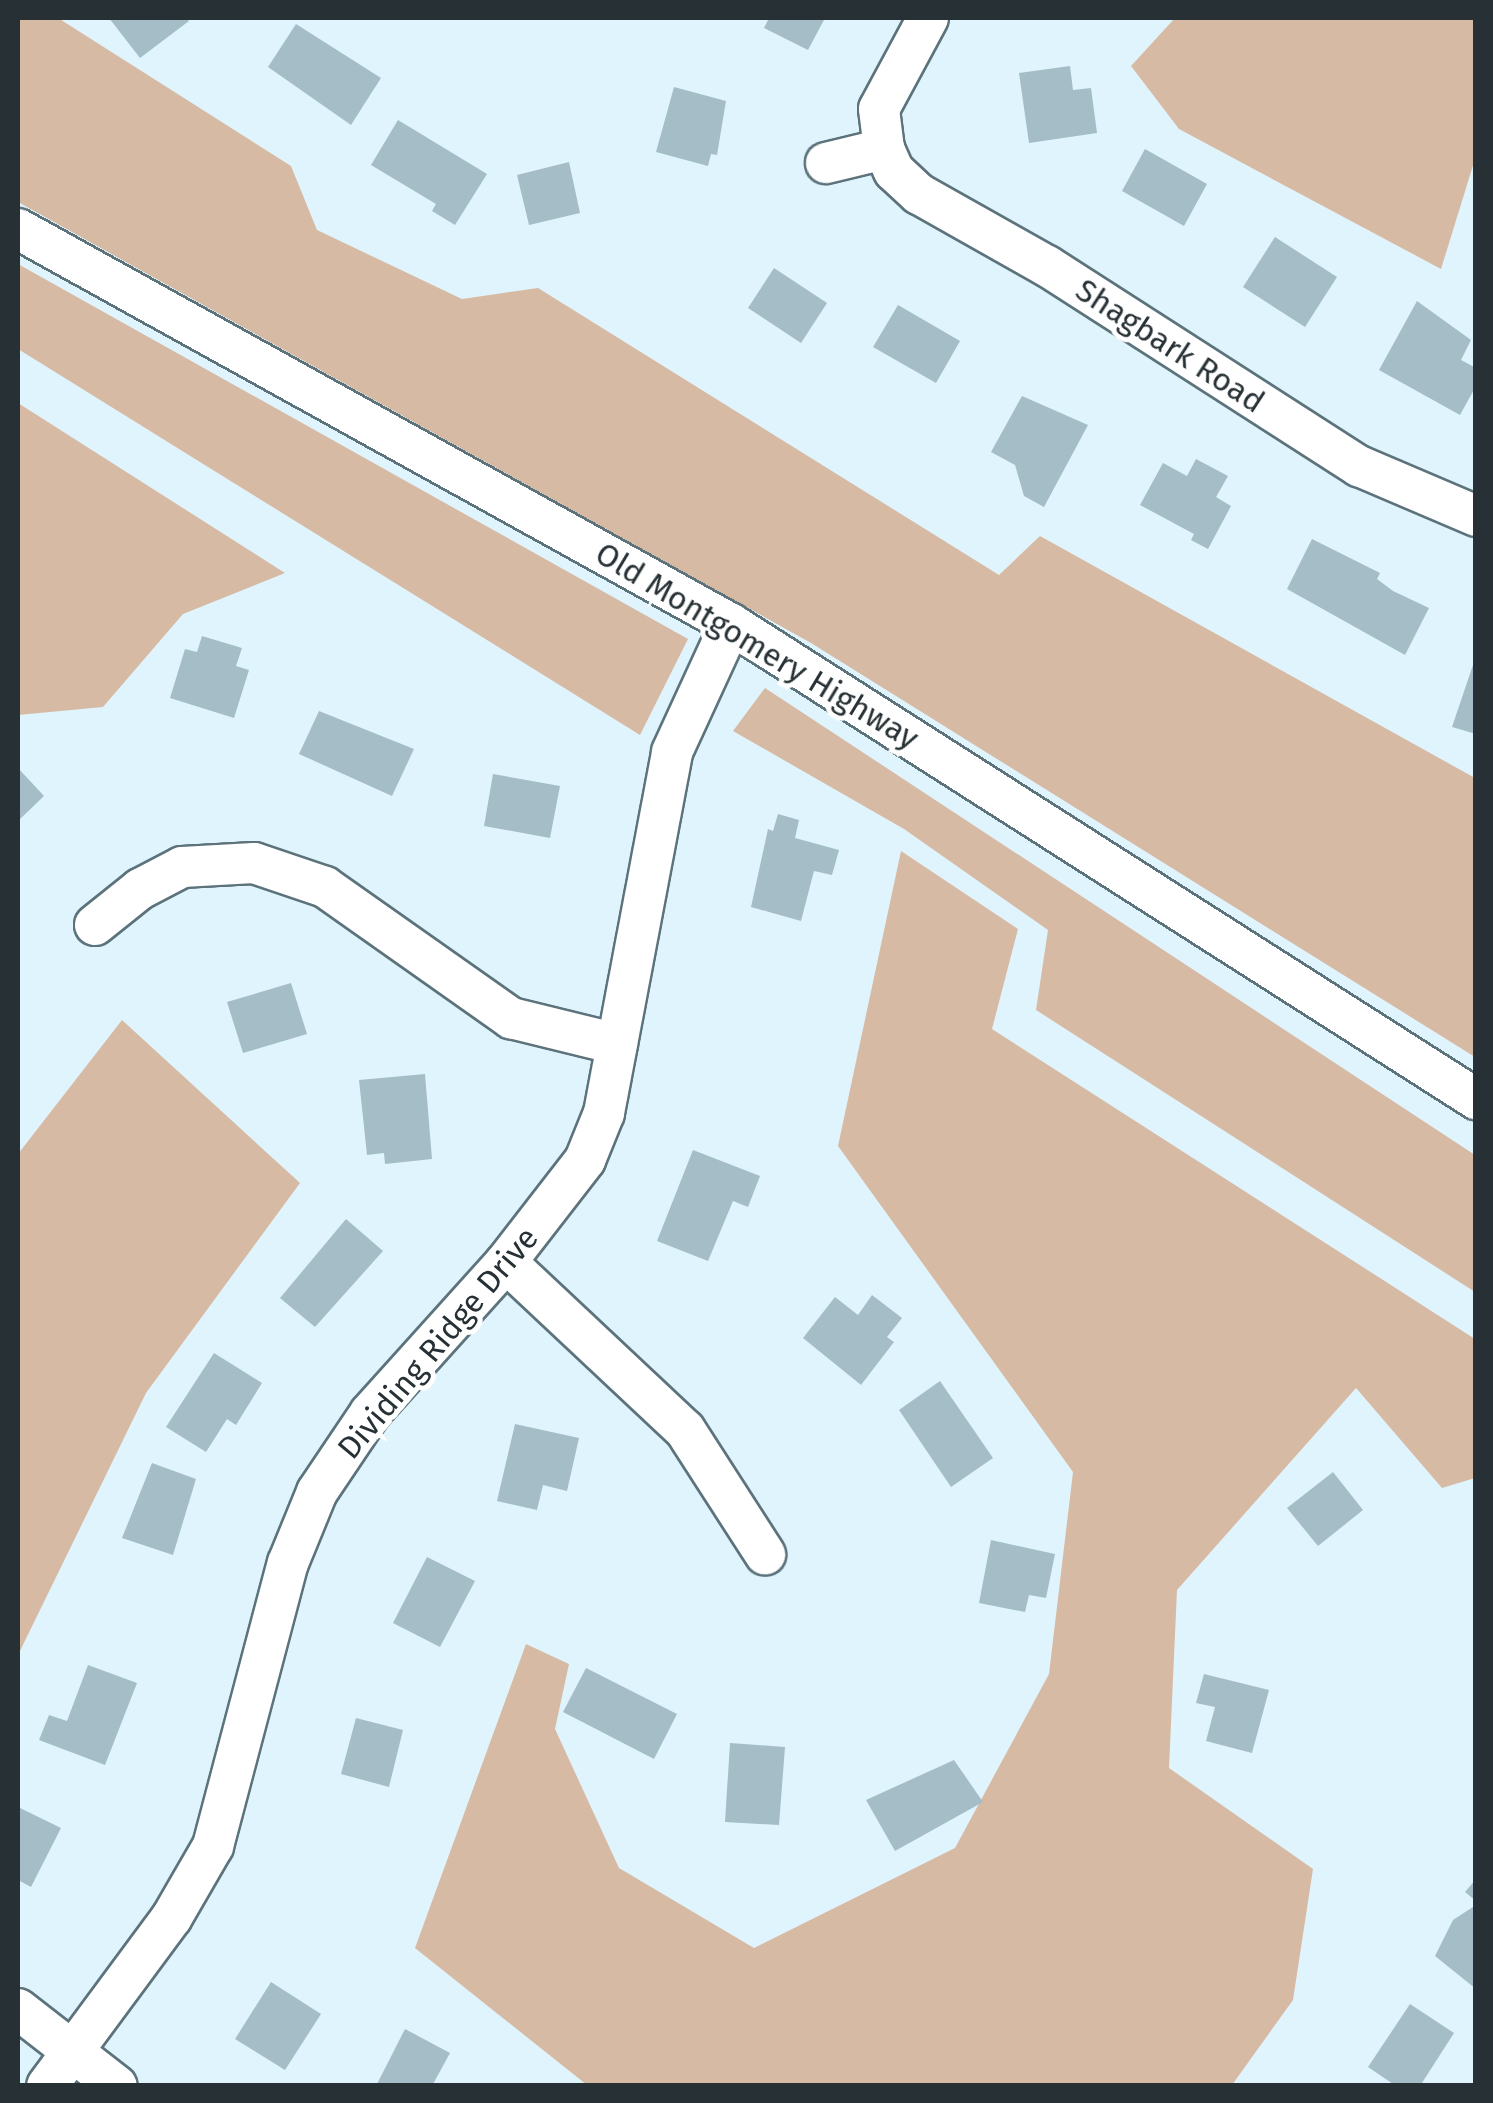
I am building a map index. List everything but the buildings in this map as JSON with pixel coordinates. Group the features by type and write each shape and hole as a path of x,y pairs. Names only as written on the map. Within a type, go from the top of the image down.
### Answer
{"street":[{"path":"826,163 884,149 879,109 928,18"},
{"name":"Shagbark Road","path":"884,149 894,171 919,194 1047,266 1324,446 1428,500 1476,516"},
{"name":"Old Montgomery Highway","path":"18,229 732,624 1476,1100"},
{"name":"Dividing Ridge Drive","path":"47,2086 172,1917 214,1846 288,1563 317,1492 370,1413 506,1262 584,1160 604,1113 672,752 732,624"},
{"path":"95,925 182,866 254,863 325,887 510,1018 617,1044"},
{"path":"506,1262 685,1430 764,1554"},
{"path":"18,2009 117,2086"}],"shaded area":[{"path":"18,18 58,18 291,166 317,230 462,299 538,288 999,575 1040,536 1475,778 1475,1057 811,643 18,202"},
{"path":"1175,18 1475,18 1475,159 1441,269 1179,129 1131,66"},
{"path":"18,264 688,639 640,735 18,349"},
{"path":"18,403 285,573 183,614 103,707 18,715"},
{"path":"765,688 1475,1155 1475,1292 1036,1010 1048,930 904,829 733,731"},
{"path":"901,851 1018,929 992,1029 1475,1339 1475,1478 1442,1488 1356,1388 1177,1590 1169,1768 1313,1869 1293,2000 1232,2085 587,2085 415,1948 526,1644 569,1664 555,1729 619,1868 754,1948 955,1848 1049,1674 1073,1472 838,1146"},
{"path":"122,1020 300,1183 146,1393 18,1655 18,1154"}]}
